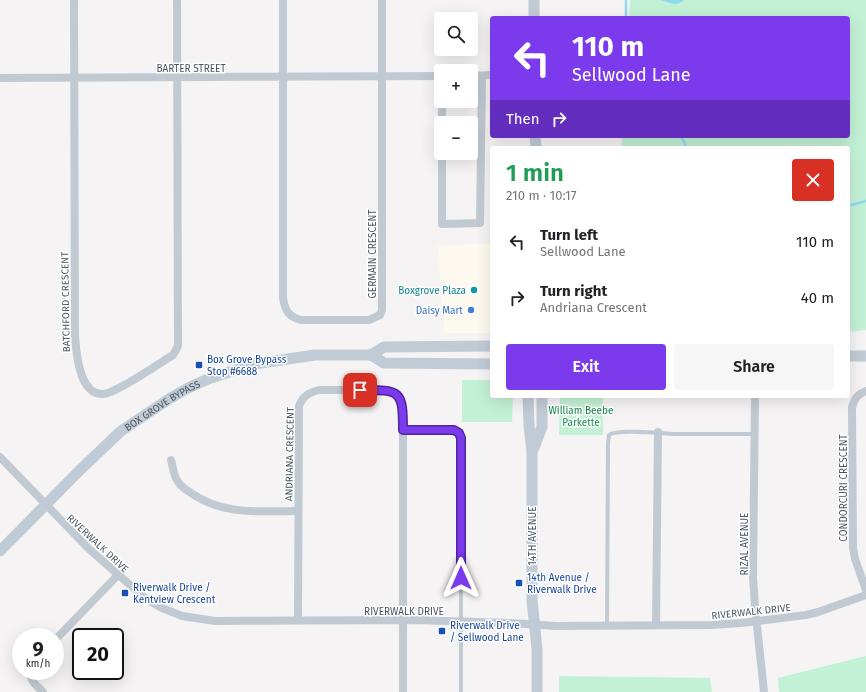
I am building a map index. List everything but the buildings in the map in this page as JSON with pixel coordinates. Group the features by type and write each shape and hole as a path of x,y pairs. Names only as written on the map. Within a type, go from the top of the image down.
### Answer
{"main road":[{"path":"534,0 534,16"},
{"name":"BOX GROVE BYPASS","path":"0,551 121,431 169,399 202,382 254,364 315,355 371,355 384,347 490,346"},
{"name":"BOX GROVE BYPASS","path":"371,355 384,363 490,364"},
{"path":"850,356 866,356"},
{"name":"14TH AVENUE","path":"528,398 532,451 532,600 537,649 537,692"},
{"name":"14TH AVENUE","path":"532,451 542,427 542,398"}],"street":[{"name":"BATCHFORD CRESCENT","path":"74,0 74,335 76,355 82,377 86,385 93,391 103,394 116,390 173,355 178,346 177,0"},
{"path":"283,0 283,78"},
{"path":"382,0 382,78"},
{"path":"478,76 490,75"},
{"name":"BARTER STREET","path":"0,78 382,78 434,76"},
{"path":"442,160 442,224 480,223 482,76"},
{"name":"GERMAIN CRESCENT","path":"283,78 283,298 284,307 288,314 301,320 369,320 380,315 382,310 382,78"},
{"name":"ANDRIANA CRESCENT","path":"298,620 298,406 302,398 309,393 319,390 388,390 396,394 402,402 403,692"},
{"name":"CONDORCURI CRESCENT","path":"866,391 860,393 854,399 852,407 852,534 855,559 866,590"},
{"name":"RIZAL AVENUE","path":"755,398 753,576 756,621 764,692"},
{"path":"656,625 658,432"},
{"name":"RIVERWALK DRIVE","path":"0,457 89,549 118,575 152,603 170,612 188,618 215,621 403,620 608,626 712,625 806,615 866,595"},
{"path":"171,460 176,480 186,490 202,501 214,506 237,511 298,511"},
{"path":"64,631 118,575"},
{"path":"32,680 43,692"}],"lane":[{"path":"403,430 454,430 459,433 461,438 461,692"},
{"path":"608,626 609,435 616,432 755,434"}],"shaded area":[{"path":"490,243 490,333 444,333 438,246"}],"green space":[{"path":"630,0 866,0 866,330 850,332 850,146 621,146 622,138 850,138 850,16 629,16"},
{"path":"462,380 490,380 490,398 513,398 512,422 462,422"},
{"name":"William Beebe Parkette","path":"560,398 603,398 603,435 559,435"},
{"path":"866,656 866,692 779,692 778,678"},
{"path":"559,676 710,678 712,692 559,692"}],"water":[{"path":"661,0 684,0 676,4"}],"waterway":[{"path":"626,0 626,16"},
{"path":"682,138 686,146"},
{"path":"850,205 866,201"}],"place":[{"name":"Boxgrove Plaza","path":"474,290"},
{"name":"Daisy Mart","path":"471,310"},
{"name":"Box Grove Bypass Stop #6688","path":"199,365"},
{"name":"14th Avenue / Riverwalk Drive","path":"519,583"},
{"name":"Riverwalk Drive / Kentview Crescent","path":"125,593"},
{"name":"Riverwalk Drive / Sellwood Lane","path":"442,631"}],"route":[{"path":"360,390 388,390 396,394 402,402 403,430 454,430 459,433 461,438 461,578"}]}
